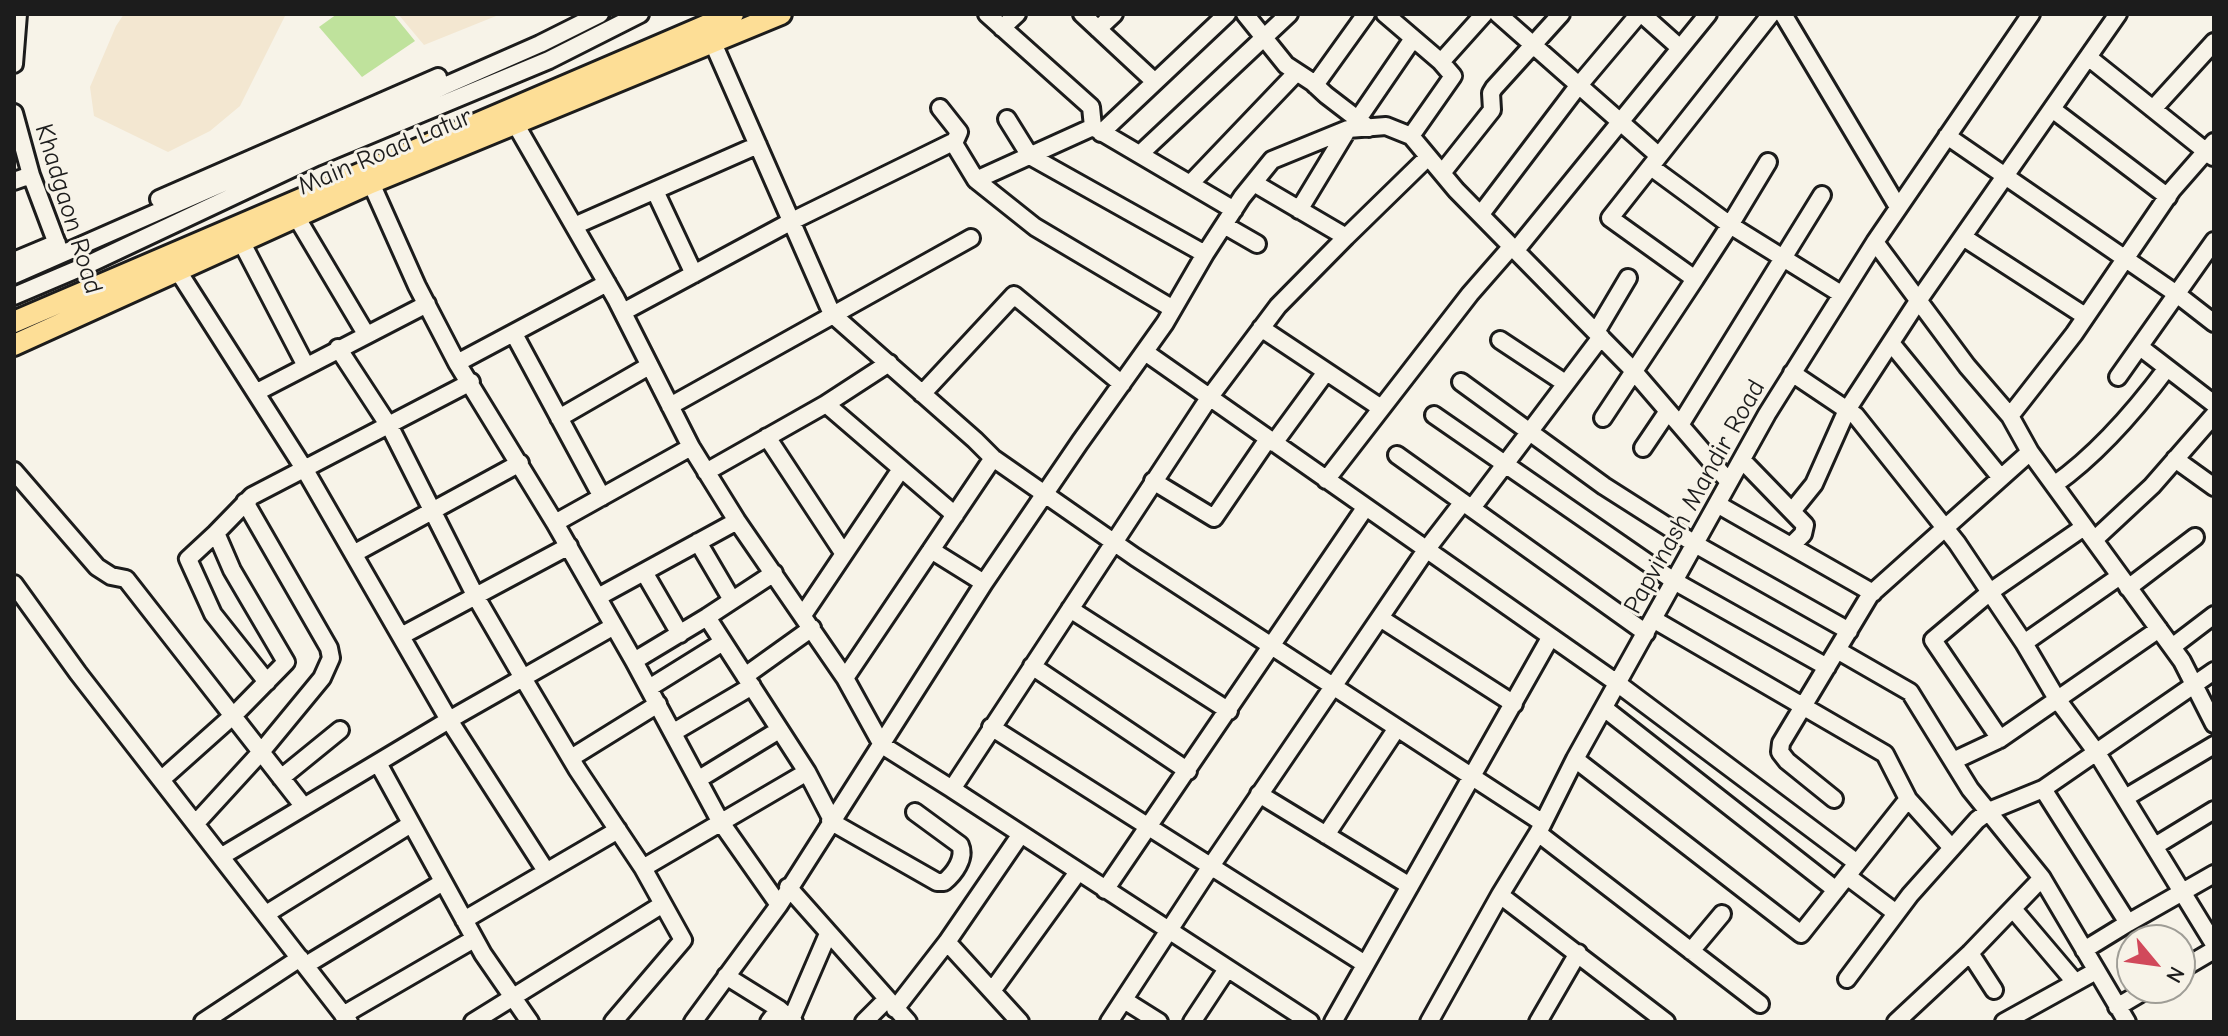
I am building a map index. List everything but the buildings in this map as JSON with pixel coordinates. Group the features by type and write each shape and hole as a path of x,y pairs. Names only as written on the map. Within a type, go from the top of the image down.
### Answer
{"main road":[{"name":"Main Road Latur","path":"14,322 733,14"},
{"name":"Main Road Latur","path":"14,345 371,183 781,14"}],"street":[{"path":"15,53 18,14"},
{"path":"14,275 59,248 583,14"},
{"path":"14,296 521,62 600,14"},
{"path":"14,261 59,248 640,14"},
{"path":"987,14 1091,107 1097,130 1234,210"},
{"path":"1002,28 1017,14"},
{"path":"1082,14 1155,82"},
{"path":"1098,29 1114,14"},
{"path":"976,180 1097,130 1155,82 1227,14"},
{"path":"1245,14 1286,65 1315,85 1359,125"},
{"path":"1140,154 1289,14"},
{"path":"1315,85 1366,14"},
{"path":"1441,62 1484,14"},
{"path":"1498,14 1620,121 1655,161 1730,225 1841,294"},
{"path":"1442,173 1492,110 1491,93 1494,88 1561,14"},
{"path":"1481,214 1579,86 1641,14 1680,48"},
{"path":"1326,480 1470,294 1514,248 1708,14"},
{"path":"1695,279 1610,218 1771,14"},
{"path":"1783,14 1898,207"},
{"name":"Papvinash Mandir Road","path":"1429,1022 1541,828 1575,759 1792,373 1898,207 2031,14"},
{"path":"1793,510 1814,484 1847,410 1918,301 2118,14"},
{"path":"1396,17 1412,40 1441,62 1453,76 1411,136"},
{"path":"1299,210 1359,125 1412,40"},
{"path":"2153,109 2214,42"},
{"path":"713,43 832,314 993,458 1113,542 1473,777 1760,1004"},
{"path":"2010,416 2074,334 2168,197 2211,150 2088,57"},
{"path":"1190,184 1296,73"},
{"path":"623,312 792,221 953,142 959,132 940,108"},
{"path":"2052,109 2168,197"},
{"name":"Khadgaon Road","path":"14,113 31,175 59,248 76,318"},
{"path":"1007,119 1030,156 1205,254"},
{"path":"516,125 623,312 691,447 737,521 845,678 882,745 1310,1022"},
{"path":"693,1022 779,905 984,583 1145,352 1234,210 1272,160 1359,125 1386,126 1411,136 1442,173 1633,370 1729,482"},
{"path":"1947,136 2214,323"},
{"path":"953,142 976,180 1035,227 1173,309"},
{"path":"574,226 758,145"},
{"path":"952,789 1153,481 1261,328 1278,306 1428,157"},
{"path":"1603,418 1768,162"},
{"path":"14,181 31,175"},
{"path":"371,183 457,363 569,546 674,732 720,821 779,905"},
{"path":"1254,183 1346,237"},
{"path":"655,191 694,274"},
{"path":"1680,425 1822,195"},
{"path":"297,218 366,334"},
{"path":"1224,225 1257,244"},
{"path":"1963,237 2085,316"},
{"path":"670,406 971,238"},
{"path":"2118,377 2214,241"},
{"path":"1875,242 1967,366 2010,416 2030,452 2172,647 2214,724"},
{"path":"242,243 306,366"},
{"path":"178,271 305,470 449,720 546,871"},
{"path":"1109,1022 1259,794 1426,550 1504,464 1565,383 1598,335 1628,278"},
{"path":"457,363 607,283"},
{"path":"922,394 1014,295 1122,384"},
{"path":"257,392 427,304"},
{"path":"1261,328 1381,408"},
{"path":"514,334 602,497"},
{"path":"1500,340 1565,383"},
{"path":"1891,343 2001,478"},
{"path":"2140,347 2214,404"},
{"path":"338,348 389,426 476,596 523,678 643,868 683,940 613,1022"},
{"path":"1145,352 1617,683 1852,869 1896,913"},
{"path":"706,472 826,404 889,363"},
{"path":"559,418 649,366"},
{"path":"2054,485 2076,469 2131,414 2167,368"},
{"path":"1153,481 1214,518 1326,372"},
{"path":"1792,373 1856,416 1945,528 2024,643 2057,699 2097,753 2214,944"},
{"path":"267,682 213,614 188,559 252,496 471,382"},
{"path":"1461,382 1604,486 1695,544 1849,631"},
{"path":"826,404 955,515"},
{"path":"1643,448 1668,411"},
{"path":"1434,415 1674,581 1827,667"},
{"path":"2000,739 1933,640 1990,592 2089,533 2152,486 2214,415"},
{"path":"767,437 844,554"},
{"path":"555,523 691,447"},
{"path":"1834,799 1787,761 1780,752 1781,743 1873,593 2030,452"},
{"path":"1397,455 1650,626 1804,705 1885,754 1908,799 1952,848"},
{"path":"845,678 993,458"},
{"path":"2175,459 2214,487"},
{"path":"1742,460 1805,525 1803,534 1791,546"},
{"path":"355,553 520,463"},
{"path":"674,732 748,681 808,622 844,554 901,469"},
{"path":"14,471 97,567 111,576 126,579 304,807"},
{"path":"196,823 261,752 322,678 331,658 329,648 245,502"},
{"path":"1717,504 1873,593"},
{"path":"1105,890 1365,508"},
{"path":"598,597 737,521"},
{"path":"162,779 233,716 286,662 232,570 216,533"},
{"path":"2024,643 2195,537"},
{"path":"698,542 732,600"},
{"path":"401,636 569,546"},
{"path":"931,550 984,583"},
{"path":"644,572 680,634"},
{"path":"634,661 774,573"},
{"path":"14,584 78,673 346,1018 474,939"},
{"path":"1070,609 1229,711"},
{"path":"2172,647 2214,615"},
{"path":"707,617 807,772 831,819 937,882 944,882 960,861 963,851 960,845 915,812"},
{"path":"1380,618 1514,704"},
{"path":"222,856 449,720 614,626"},
{"path":"1953,761 2000,739 2159,629"},
{"path":"1333,1022 1550,638"},
{"path":"649,688 723,642"},
{"path":"1837,650 1910,692 1970,789 2042,878 2127,1022"},
{"path":"1032,666 1188,771"},
{"path":"1847,979 1896,913 1977,820 1989,811 2043,789 2214,671"},
{"path":"571,758 658,704"},
{"path":"1604,708 1836,890"},
{"path":"991,727 1365,964"},
{"path":"1326,835 1397,728"},
{"path":"281,778 340,730"},
{"path":"699,779 779,730"},
{"path":"2125,798 2214,745"},
{"path":"1575,759 1801,934 1908,799"},
{"path":"378,763 474,939 530,1022"},
{"path":"643,868 807,772"},
{"path":"2043,789 2128,923"},
{"path":"1259,794 1410,886"},
{"path":"2155,846 2214,810"},
{"path":"266,914 411,824"},
{"path":"464,920 618,830"},
{"path":"864,1022 891,1004 947,942 1021,834"},
{"path":"992,991 1078,872"},
{"path":"2084,950 2214,874"},
{"path":"1896,1022 1970,953 2042,878"},
{"path":"203,1022 443,882"},
{"path":"788,887 908,1022"},
{"path":"1500,895 1666,1022"},
{"path":"473,1022 663,904"},
{"path":"2013,909 2075,982"},
{"path":"1691,951 1722,914"},
{"path":"726,976 785,1019 828,934"},
{"path":"947,942 1020,1022"},
{"path":"2196,961 2214,950"},
{"path":"1545,1019 1578,953"},
{"path":"1970,953 1994,990"},
{"path":"1192,1022 1227,969"},
{"path":"2004,1022 2096,971"},
{"path":"1124,1000 1159,1022"},
{"path":"2117,1007 2122,1004"}],"shaded area":[{"path":"124,14 286,14 240,106 210,131 168,152 94,116 90,87"},
{"path":"398,14 501,14 424,45"}],"green space":[{"path":"337,14 393,14 415,41 362,77 319,27"}]}
